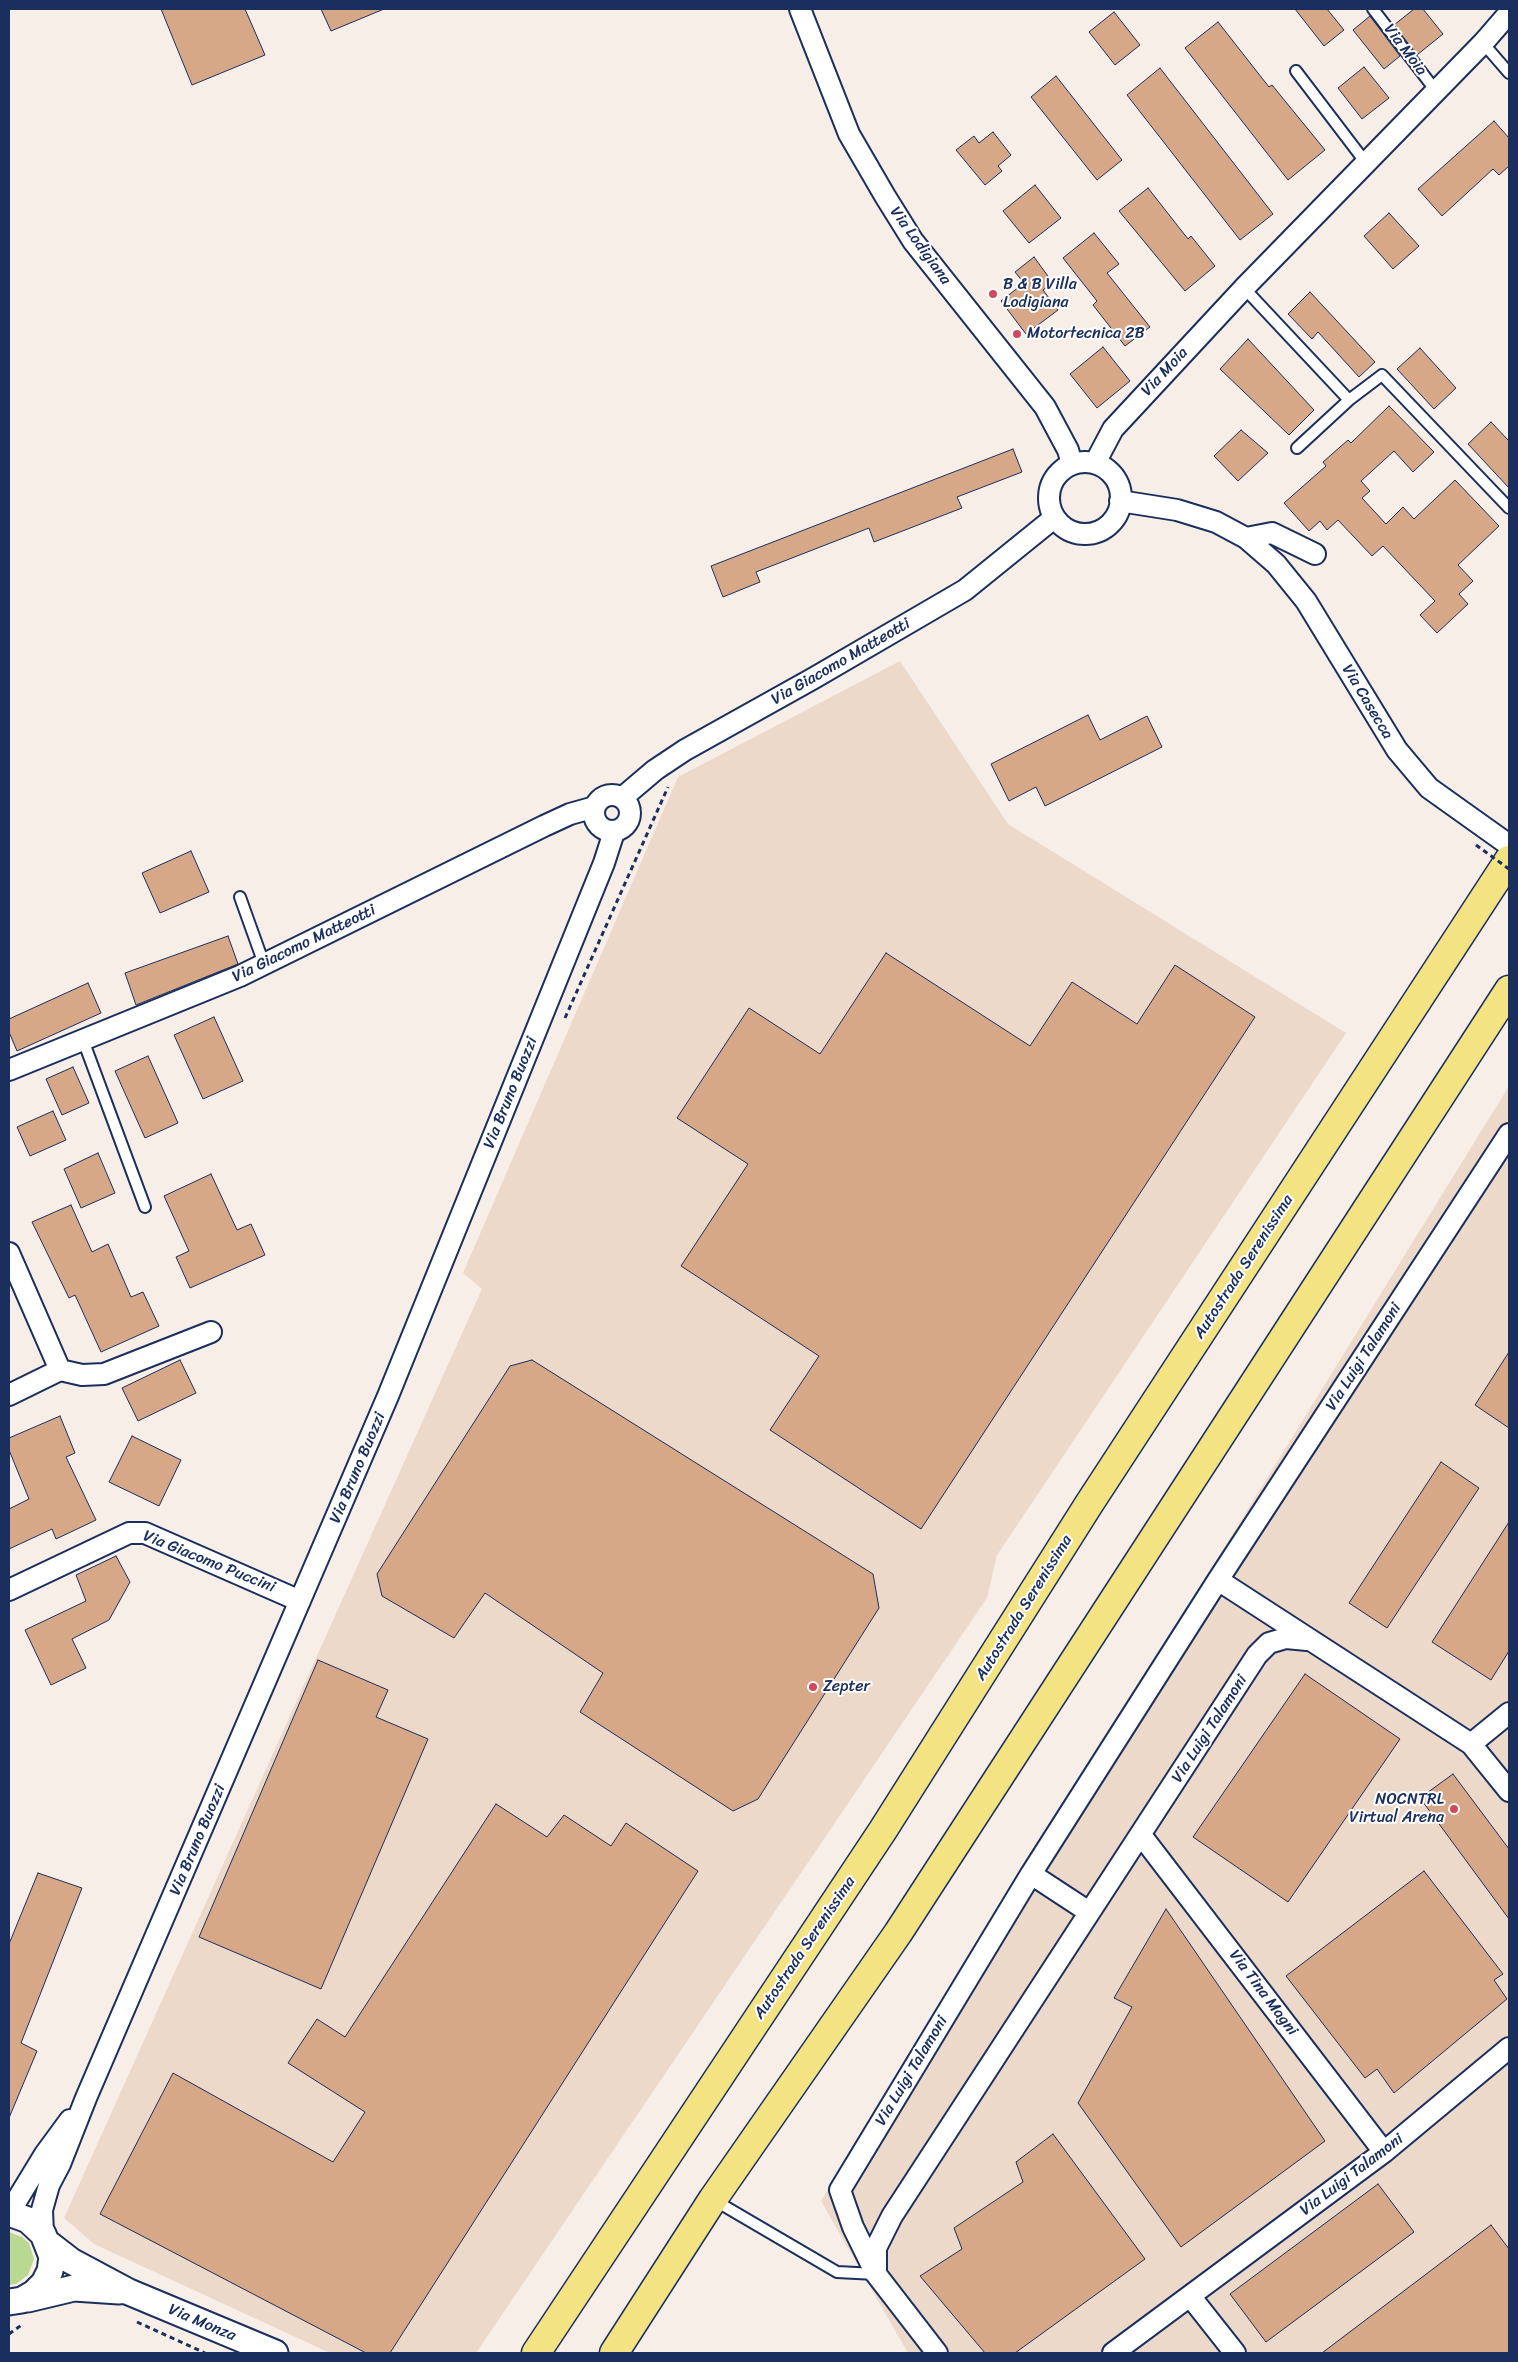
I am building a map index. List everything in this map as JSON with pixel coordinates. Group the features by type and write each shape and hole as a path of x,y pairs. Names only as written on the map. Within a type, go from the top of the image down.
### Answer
{"highway":[{"name":"Autostrada Serenissima","path":"536,2353 883,1830 1089,1504 1509,860"},
{"path":"614,2353 713,2199 898,1933 1509,990"}],"street":[{"name":"Via Lodigiana","path":"800,9 850,134 885,196 913,240 1045,407 1068,450 1072,464"},
{"name":"Via Moia","path":"1095,463 1113,429 1244,288 1483,43 1509,13"},
{"path":"1083,461 1095,463 1106,468 1115,477 1120,489 1118,512 1112,521 1093,532 1082,534 1062,526 1054,518 1049,500 1052,480 1061,470 1072,464 1083,461"},
{"name":"Via Casecca","path":"1120,501 1185,513 1216,522 1246,538 1276,564 1306,601 1396,750 1429,788 1481,837 1509,846"},
{"name":"Via Giacomo Matteotti","path":"9,1070 240,976 544,826 570,814 595,807 600,800 608,796 622,798 655,770 685,750 966,590 1054,518"},
{"path":"1246,538 1272,533 1315,554"},
{"path":"595,807 594,816 598,825 605,830 614,832 625,827 630,816 630,808 622,798"},
{"name":"Via Bruno Buozzi","path":"46,2239 42,2210 49,2185 60,2164 86,2098 399,1369 604,863 614,832"},
{"name":"Via Luigi Talamoni","path":"938,2353 876,2274 852,2227 840,2190 1031,1874 1218,1580 1509,1134"},
{"path":"9,1253 60,1370"},
{"path":"9,1395 60,1370 82,1375 104,1374 211,1332"},
{"name":"Via Giacomo Puccini","path":"9,1590 128,1533 144,1533 300,1601"},
{"path":"1218,1580 1307,1640 1471,1744 1509,1791"},
{"name":"Via Luigi Talamoni","path":"876,2274 876,2248 882,2234 1257,1655 1269,1643 1286,1638 1307,1640"},
{"path":"1471,1744 1509,1713"},
{"name":"Via Tina Magni","path":"1141,1834 1384,2152"},
{"path":"1031,1874 1089,1912"},
{"name":"Via Luigi Talamoni","path":"1113,2353 1384,2152 1509,2048"},
{"name":"Via Bruno Buozzi","path":"9,2213 45,2154 86,2098"},
{"name":"Via Monza","path":"9,2213 28,2220 71,2261 129,2292 275,2353"},
{"path":"16,2301 34,2294 44,2283 50,2271 52,2257 46,2239"},
{"name":"Via Monza","path":"16,2301 74,2288 129,2292"},
{"path":"1190,2296 1234,2353"}],"lane":[{"name":"Via Moia","path":"1374,9 1436,91"},
{"path":"1483,43 1509,73"},
{"path":"1296,71 1366,163"},
{"path":"1244,288 1349,400"},
{"path":"1297,448 1349,400 1382,375 1509,508"},
{"path":"240,897 264,964"},
{"path":"83,1040 145,1207"},
{"path":"713,2199 837,2272 876,2274"}],"path":[{"path":"1481,837 1509,868"},
{"path":"133,2320 204,2353"}],"shaded area":[{"path":"900,661 1008,824 1346,1033 997,1555 987,1598 476,2353 330,2353 94,2244 64,2218 482,1289 463,1273 678,777"},
{"path":"1509,1086 1509,2353 908,2353 821,2201"}],"green space":[{"path":"9,2232 22,2237 29,2243 34,2259 28,2275 16,2284 9,2285"}],"building":[{"path":"161,9 245,9 265,55 192,85"},
{"path":"321,9 384,9 331,31"},
{"path":"1295,9 1327,9 1344,30 1324,46"},
{"path":"1414,9 1423,9 1443,34 1417,55 1394,25"},
{"path":"1114,12 1140,45 1115,65 1089,32"},
{"path":"1370,16 1400,56 1384,69 1353,30"},
{"path":"1218,22 1269,87 1272,85 1325,150 1288,180 1185,48"},
{"path":"1364,67 1389,98 1362,119 1338,88"},
{"path":"1160,68 1273,214 1240,240 1127,95"},
{"path":"1056,76 1122,160 1097,180 1031,97"},
{"path":"1494,121 1509,138 1509,166 1499,175 1493,169 1442,216 1418,189"},
{"path":"993,132 1011,155 998,166 1002,171 985,185 956,150 974,136 979,143"},
{"path":"1035,185 1061,218 1029,243 1003,211"},
{"path":"1148,188 1188,239 1191,236 1215,266 1185,291 1119,211"},
{"path":"1389,213 1419,246 1393,269 1364,236"},
{"path":"1094,233 1119,264 1107,273 1150,327 1125,346 1093,305 1097,301 1063,258"},
{"path":"1034,257 1053,283 1043,290 1058,310 1026,334 1001,301 1024,283 1015,272"},
{"path":"1310,292 1375,362 1359,377 1318,332 1312,339 1288,314"},
{"path":"1248,339 1314,410 1289,435 1220,369"},
{"path":"1103,347 1130,381 1097,408 1070,374"},
{"path":"1420,348 1456,388 1434,409 1397,369"},
{"path":"1389,406 1434,452 1413,472 1394,451 1361,481 1370,491 1362,498 1386,524 1403,507 1414,519 1455,480 1499,526 1458,565 1473,581 1459,594 1468,604 1437,633 1420,615 1435,601 1383,546 1372,556 1338,520 1327,530 1320,521 1309,531 1284,503 1326,466 1323,462 1348,440 1351,443"},
{"path":"1491,422 1509,441 1509,488 1468,444"},
{"path":"1241,430 1268,453 1238,481 1214,456"},
{"path":"1013,449 1022,472 957,497 962,508 874,542 869,528 756,572 760,582 723,597 711,566"},
{"path":"1088,715 1100,740 1147,716 1162,747 1045,806 1036,787 1009,801 991,764"},
{"path":"191,851 209,892 160,913 142,873"},
{"path":"228,936 238,964 136,1005 125,973"},
{"path":"886,953 1030,1046 1072,982 1137,1024 1175,965 1255,1017 921,1529 770,1430 819,1356 681,1266 748,1164 677,1118 749,1008 820,1054"},
{"path":"88,983 101,1013 17,1051 9,1032 9,1019"},
{"path":"214,1017 243,1081 203,1099 174,1035"},
{"path":"148,1056 178,1123 145,1138 115,1071"},
{"path":"73,1067 89,1103 62,1115 46,1079"},
{"path":"53,1111 66,1140 30,1156 17,1127"},
{"path":"98,1153 115,1193 81,1208 64,1169"},
{"path":"211,1174 237,1230 251,1224 265,1255 190,1288 176,1257 189,1251 164,1196"},
{"path":"71,1205 92,1252 108,1244 131,1297 143,1292 159,1326 101,1352 75,1295 69,1298 32,1222"},
{"path":"1509,1352 1509,1428 1475,1405"},
{"path":"180,1360 196,1393 138,1421 122,1388"},
{"path":"532,1360 873,1574 879,1608 758,1799 733,1811 580,1712 603,1673 485,1593 454,1638 382,1596 377,1574 510,1366"},
{"path":"60,1416 75,1453 66,1457 96,1520 56,1539 52,1529 9,1549 9,1509 29,1499 9,1450 9,1438"},
{"path":"132,1436 181,1460 159,1506 109,1482"},
{"path":"1441,1462 1479,1488 1387,1628 1349,1603"},
{"path":"1509,1522 1509,1651 1491,1680 1432,1642"},
{"path":"116,1556 130,1582 109,1620 72,1639 86,1668 51,1685 25,1630 86,1601 76,1575"},
{"path":"318,1660 388,1690 376,1717 428,1739 321,1989 199,1937"},
{"path":"1305,1674 1400,1739 1288,1902 1193,1837"},
{"path":"1453,1774 1509,1849 1509,1919 1420,1798"},
{"path":"496,1804 547,1837 564,1815 611,1846 626,1823 698,1871 390,2353 366,2353 100,2214 173,2073 333,2162 365,2112 288,2063 317,2019 345,2037"},
{"path":"1424,1871 1503,1974 1494,1980 1507,1999 1394,2093 1377,2069 1365,2078 1286,1976"},
{"path":"38,1873 82,1888 21,2043 37,2051 9,2118 9,1944"},
{"path":"1166,1909 1325,2141 1181,2247 1078,2103 1132,2007 1114,1998"},
{"path":"1053,2134 1145,2259 1015,2353 985,2353 920,2276 962,2249 954,2228 1023,2182 1016,2162"},
{"path":"1378,2184 1414,2232 1266,2342 1230,2294"},
{"path":"1491,2225 1509,2249 1509,2353 1322,2353"}],"place":[{"name":"B & B Villa Lodigiana","path":"993,294"},
{"name":"Motortecnica 2B","path":"1017,334"},
{"name":"Zepter","path":"813,1687"},
{"name":"NOCNTRL Virtual Arena","path":"1454,1809"}]}
